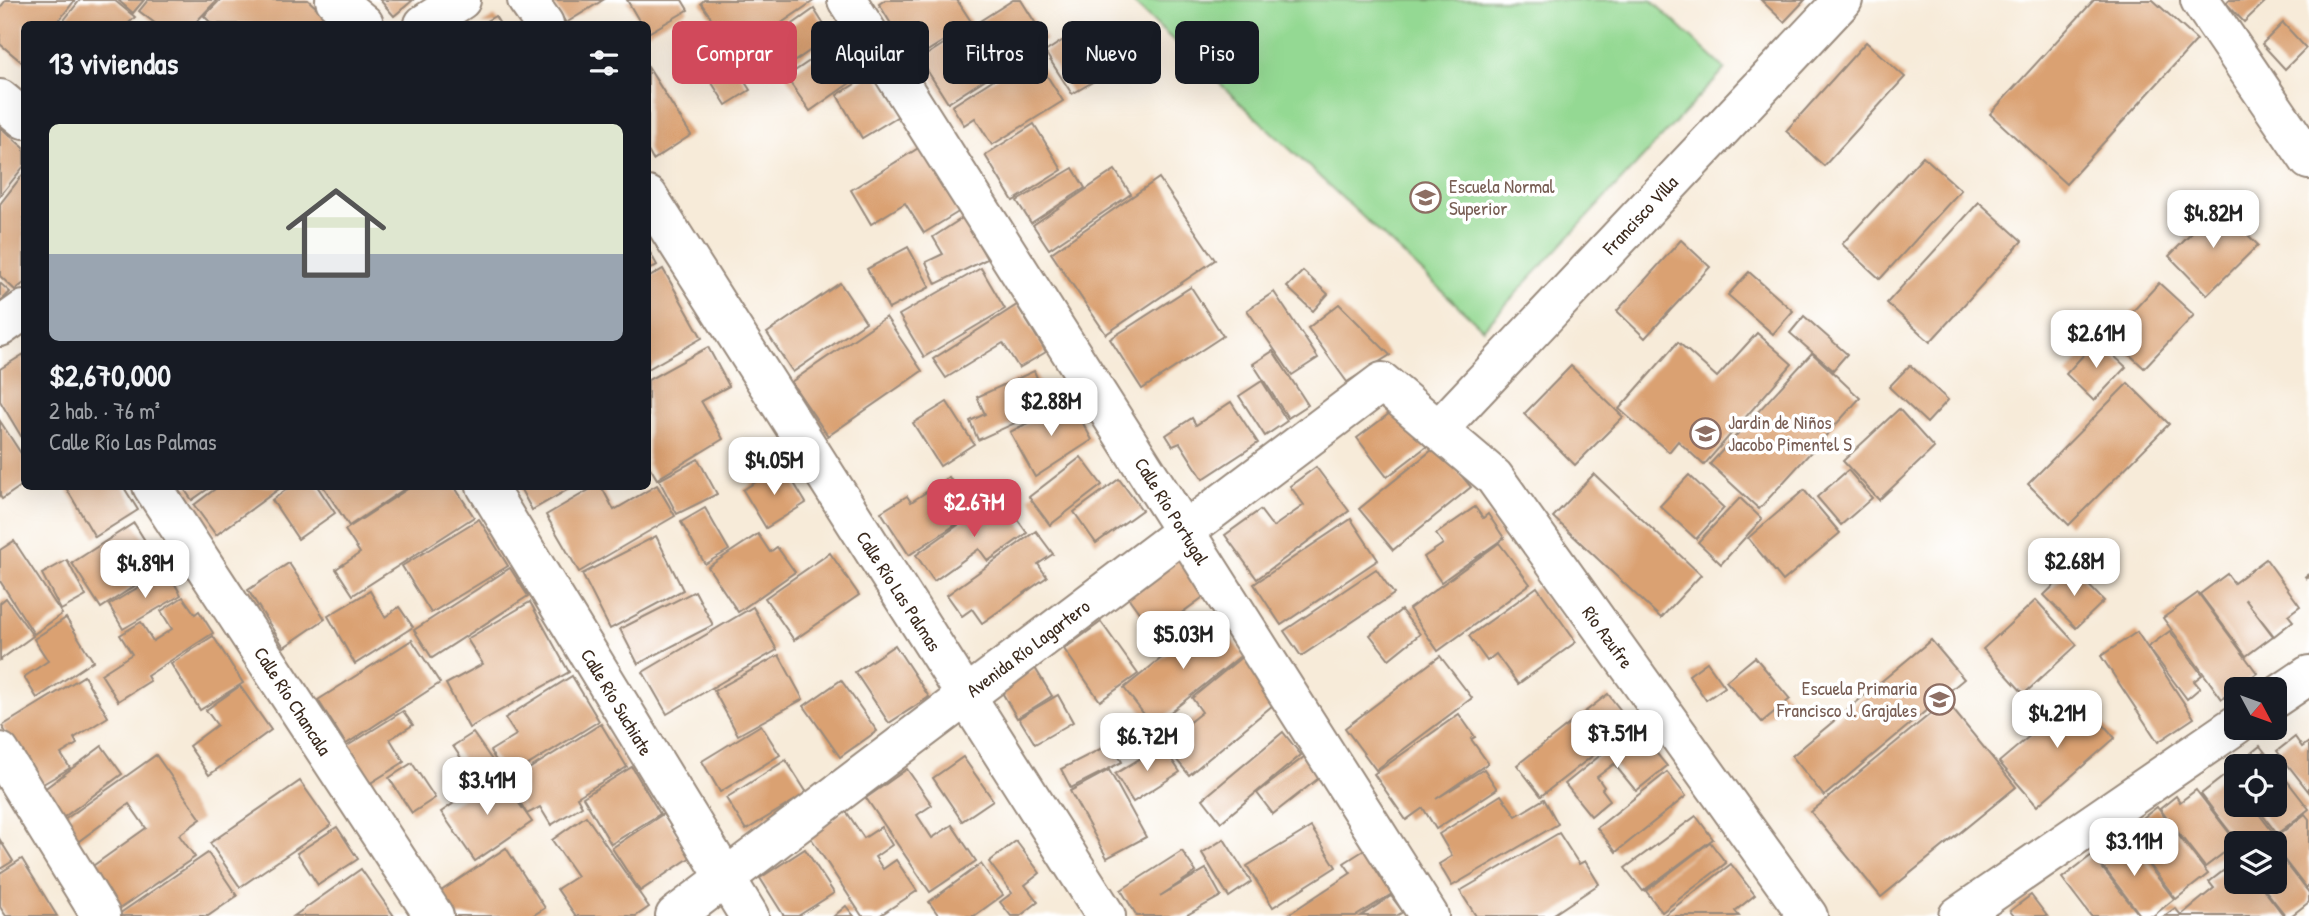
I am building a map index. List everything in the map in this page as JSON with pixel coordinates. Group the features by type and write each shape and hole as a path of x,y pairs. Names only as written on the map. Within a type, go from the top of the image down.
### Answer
{"street":[{"path":"335,0 361,21"},
{"path":"429,21 461,0"},
{"path":"527,0 542,21"},
{"name":"Calle Río Portugal","path":"847,0 1429,916"},
{"name":"Francisco Villa","path":"1438,430 1843,0"},
{"path":"2200,0 2309,160"},
{"path":"0,99 21,116"},
{"name":"Calle Río Las Palmas","path":"651,201 1106,916"},
{"path":"0,327 21,312"},
{"name":"Avenida Río Lagartero","path":"675,916 1382,382"},
{"name":"Río Azufre","path":"1382,382 1493,477 1808,916"},
{"name":"Calle Río Chancala","path":"155,490 434,916"},
{"name":"Calle Río Suchiate","path":"488,490 749,916"},
{"path":"2287,690 2309,675"},
{"path":"1958,916 2224,732"},
{"path":"0,752 101,916"}],"green space":[{"name":"Escuela Normal Superior","path":"1130,0 1651,0 1725,69 1483,329 1220,84 1259,84 1259,21 1175,21 1175,42 1161,29 1161,21 1153,21"}],"building":[{"path":"6,0 75,0 58,21 21,21 21,62 0,44 0,8"},
{"path":"80,0 114,0 135,17 131,21 63,21"},
{"path":"118,0 144,0 133,13"},
{"path":"148,0 217,0 197,21 152,21 139,11"},
{"path":"220,0 308,0 331,21 209,21 204,16"},
{"path":"380,0 413,0 394,16"},
{"path":"551,0 603,0 569,21 565,21"},
{"path":"627,0 682,0 688,10 651,31 651,21 639,21"},
{"path":"704,0 815,0 784,21 713,21 701,3"},
{"path":"885,0 957,0 971,21 943,21 943,41 929,50 929,21 889,21 879,4"},
{"path":"1013,0 1021,0 1034,21 980,21"},
{"path":"1761,0 1805,0 1784,22"},
{"path":"2094,0 2153,0 2197,40 2066,184 1990,114"},
{"path":"2229,0 2267,0 2244,22 2226,3"},
{"path":"814,9 822,21 811,21 811,50 797,60 797,21"},
{"path":"2283,23 2306,48 2285,69 2262,44"},
{"path":"1062,41 1062,78 1048,57 1048,50"},
{"path":"1866,42 1905,77 1824,166 1786,131"},
{"path":"943,44 943,84 978,84 948,103 929,73 929,53"},
{"path":"811,60 811,84 848,84 810,111 791,84 797,84 797,70"},
{"path":"651,72 691,135 653,160 651,156"},
{"path":"1048,78 1063,101 992,145 975,118 964,125 952,106 986,84 1048,84"},
{"path":"713,84 746,84 750,90 726,105"},
{"path":"855,84 882,84 900,115 862,138 837,95"},
{"path":"1066,84 1089,84 1072,94"},
{"path":"1034,124 1062,170 1013,201 985,155"},
{"path":"0,127 21,145 21,170 0,196"},
{"path":"925,144 965,208 924,233 905,203 871,224 851,190"},
{"path":"1923,156 1961,190 1880,279 1842,244"},
{"path":"1073,168 1085,188 1031,223 1017,201"},
{"path":"1115,170 1131,194 1049,249 1033,225"},
{"path":"21,177 21,285 15,290 0,276 0,204"},
{"path":"1159,178 1215,260 1106,334 1051,253"},
{"path":"1979,202 2022,241 1930,342 1887,303"},
{"path":"2219,206 2258,245 2207,295 2169,256"},
{"path":"964,217 987,259 936,284 926,262 943,254 933,237"},
{"path":"1681,240 1710,267 1645,338 1617,311"},
{"path":"908,247 930,287 889,309 867,269"},
{"path":"651,254 657,265 651,268"},
{"path":"981,268 1005,309 924,357 899,315"},
{"path":"663,269 702,338 651,367 651,276"},
{"path":"1303,271 1328,294 1313,311 1287,287"},
{"path":"1749,272 1793,311 1773,334 1728,295"},
{"path":"0,283 10,292 0,302"},
{"path":"840,283 866,322 793,372 767,333"},
{"path":"2159,283 2194,315 2144,368 2110,336"},
{"path":"1191,287 1223,336 1142,389 1110,339"},
{"path":"1274,292 1318,358 1292,375 1247,310"},
{"path":"1339,304 1390,355 1347,382 1308,328"},
{"path":"1017,305 1046,352 1019,368 1003,343 946,378 933,359"},
{"path":"1804,316 1847,354 1833,370 1790,333"},
{"path":"886,317 922,371 828,436 791,382"},
{"path":"1757,333 1792,364 1704,465 1678,441 1669,452 1619,409 1678,342 1717,377"},
{"path":"2097,340 2126,367 2094,401 2066,374"},
{"path":"708,347 729,386 701,401 723,439 657,479 651,469 651,378"},
{"path":"1273,351 1308,405 1288,418 1253,364"},
{"path":"1812,353 1860,398 1759,509 1710,464"},
{"path":"21,356 21,436 0,401 0,369"},
{"path":"1910,365 1948,400 1927,423 1889,387"},
{"path":"1571,366 1623,417 1575,465 1524,414"},
{"path":"1034,371 1050,407 978,440 970,421 985,414 977,397"},
{"path":"1262,381 1287,421 1265,436 1239,396"},
{"path":"2128,383 2169,424 2069,525 2028,484"},
{"path":"1071,401 1092,440 1035,477 1010,432"},
{"path":"947,402 974,444 940,466 913,423"},
{"path":"1231,402 1258,443 1203,479 1180,443 1173,446 1166,435 1192,418 1196,425"},
{"path":"1402,404 1431,443 1387,477 1357,438"},
{"path":"1899,409 1934,448 1879,500 1843,461"},
{"path":"0,421 21,453 21,486 2,499"},
{"path":"1437,446 1471,487 1393,550 1359,509"},
{"path":"1081,457 1102,485 1050,525 1029,497"},
{"path":"698,459 717,494 677,514 659,480"},
{"path":"783,465 806,503 766,528 743,490"},
{"path":"1316,467 1349,511 1257,579 1225,535 1260,510 1273,527 1304,505 1290,486"},
{"path":"1848,470 1872,498 1841,525 1817,497"},
{"path":"1594,474 1701,575 1661,618 1553,517"},
{"path":"1689,475 1724,508 1696,539 1660,506"},
{"path":"949,477 972,514 909,555 881,512 907,496 911,502"},
{"path":"1119,479 1142,510 1096,543 1074,512"},
{"path":"657,485 675,516 579,572 546,515 589,490 603,490 614,510"},
{"path":"67,490 126,490 138,510 95,537"},
{"path":"185,490 206,490 192,500"},
{"path":"214,490 278,490 216,535 194,505"},
{"path":"286,490 320,490 335,513 298,539 272,500"},
{"path":"326,490 403,490 349,526"},
{"path":"406,490 457,490 474,517 353,595 336,569 360,553 345,530"},
{"path":"521,490 567,490 532,510"},
{"path":"1804,490 1840,533 1783,581 1748,538"},
{"path":"1000,495 1027,533 988,561 979,549 934,581 916,555"},
{"path":"1740,498 1762,519 1721,564 1698,542"},
{"path":"1475,507 1483,518 1488,514 1504,538 1441,582 1424,557 1443,544 1436,534"},
{"path":"705,508 729,550 705,564 681,522"},
{"path":"479,519 508,566 431,613 402,566"},
{"path":"1351,519 1378,560 1281,625 1254,584"},
{"path":"134,523 162,568 101,608 72,563"},
{"path":"1036,531 1053,554 1038,564 1047,577 982,623 972,609 962,616 947,595"},
{"path":"758,534 770,552 777,547 795,572 738,612 708,567"},
{"path":"656,536 683,590 610,629 582,574"},
{"path":"14,541 62,614 34,634 0,581 0,550"},
{"path":"1499,543 1530,584 1438,651 1409,609"},
{"path":"830,553 859,595 794,640 765,598"},
{"path":"1178,556 1206,595 1154,633 1125,593"},
{"path":"2266,559 2300,606 2288,615 2293,621 2274,636 2245,599 2273,636 2246,656 2200,594 2227,574 2234,583"},
{"path":"67,560 86,596 61,610 42,574"},
{"path":"289,563 325,619 284,647 248,590"},
{"path":"510,568 528,596 432,658 414,630"},
{"path":"2072,568 2104,601 2076,628 2044,595"},
{"path":"1376,569 1394,594 1301,656 1284,631"},
{"path":"167,570 181,595 123,629 109,605"},
{"path":"1537,587 1576,642 1518,684 1496,654 1487,661 1469,636"},
{"path":"370,591 385,617 399,607 413,627 355,664 328,616"},
{"path":"695,591 713,625 638,664 620,629"},
{"path":"2198,593 2257,673 2252,677 2224,677 2222,699 2163,618"},
{"path":"183,597 195,614 199,611 213,633 147,676 150,681 118,701 101,674 132,654 120,635 141,622 153,641 172,629 161,611"},
{"path":"6,598 33,636 0,660 0,603"},
{"path":"2036,600 2077,645 2024,694 1983,649"},
{"path":"530,602 569,672 469,728 446,684 483,664 467,639"},
{"path":"753,607 777,650 667,714 643,672"},
{"path":"1401,610 1420,634 1389,659 1370,635"},
{"path":"1213,617 1243,654 1153,726 1124,688"},
{"path":"66,618 93,661 37,698 24,677 48,661 34,639"},
{"path":"1101,622 1138,674 1100,701 1064,649"},
{"path":"2170,631 2202,675 2194,681 2200,688 2187,699 2148,647"},
{"path":"2137,632 2194,718 2158,742 2101,656"},
{"path":"213,636 243,683 200,710 171,664"},
{"path":"412,640 440,683 346,744 318,700"},
{"path":"1931,640 1964,679 1824,796 1792,756"},
{"path":"895,645 929,697 889,723 855,672"},
{"path":"779,655 803,699 738,735 714,691"},
{"path":"1243,656 1279,700 1189,775 1163,743 1202,712 1192,698"},
{"path":"1440,656 1472,698 1376,770 1345,728"},
{"path":"1755,657 1790,699 1762,722 1726,681"},
{"path":"1707,662 1725,687 1706,700 1689,675"},
{"path":"1035,668 1052,696 1017,718 1000,689"},
{"path":"84,676 108,717 74,738 77,744 61,754 70,768 38,787 2,726"},
{"path":"572,676 599,721 507,778 490,751 516,735 505,718"},
{"path":"841,680 877,731 840,757 804,706"},
{"path":"240,686 271,730 209,775 189,746 217,725 206,710"},
{"path":"1608,694 1632,725 1541,796 1517,765"},
{"path":"1058,695 1073,722 1035,744 1019,718"},
{"path":"2078,695 2115,738 2037,806 1999,762"},
{"path":"1946,701 2016,787 1881,897 1811,812"},
{"path":"403,711 413,725 390,739 404,762 364,787 341,750"},
{"path":"1459,714 1475,737 1471,739 1488,763 1436,799 1484,769 1497,789 1436,829 1423,808 1406,820 1374,774"},
{"path":"601,724 627,767 577,797 582,806 551,825 540,807 527,814 508,782"},
{"path":"761,725 780,755 720,792 702,761"},
{"path":"1635,727 1667,766 1636,791 1614,764 1597,777 1610,800 1591,816 1565,784"},
{"path":"1283,732 1301,755 1221,822 1203,799"},
{"path":"473,733 496,766 475,779 453,746"},
{"path":"2295,737 2302,747 2309,742 2309,792 2287,764 2287,754 2279,754 2277,751"},
{"path":"1112,743 1122,762 1071,788 1061,769"},
{"path":"1162,745 1180,772 1133,802 1115,774"},
{"path":"102,746 122,774 60,820 39,793"},
{"path":"2260,746 2266,754 2250,754"},
{"path":"156,755 201,819 179,835 195,857 119,909 90,868 146,828 129,804 75,844 60,823"},
{"path":"963,757 993,800 962,821 933,778"},
{"path":"1304,757 1319,778 1273,814 1257,793"},
{"path":"786,760 807,793 746,830 726,798"},
{"path":"412,763 435,798 412,813 389,778"},
{"path":"632,767 660,814 611,844 583,797"},
{"path":"907,769 932,805 917,815 932,838 952,825 976,861 930,892 866,798"},
{"path":"1109,770 1146,837 1107,858 1070,791"},
{"path":"1667,772 1686,796 1616,852 1597,828"},
{"path":"498,773 532,822 475,861 441,812"},
{"path":"2224,776 2224,817 2261,817 2272,831 2229,831 2201,794"},
{"path":"300,781 331,825 240,887 210,843"},
{"path":"2287,781 2309,809 2281,831 2275,831 2264,817 2287,817"},
{"path":"2196,790 2228,831 2224,831 2224,853 2205,867 2160,809 2176,796 2180,802"},
{"path":"1501,795 1516,816 1544,799 1558,824 1452,886 1439,864 1452,856 1439,834"},
{"path":"2157,807 2208,874 2176,899 2125,832"},
{"path":"846,811 864,838 881,827 892,845 875,857 883,869 896,860 917,891 879,916 862,916 809,835"},
{"path":"663,814 691,857 640,891 612,848"},
{"path":"2305,814 2309,819 2309,886 2306,888 2287,863 2287,831 2284,831"},
{"path":"586,816 649,907 636,916 576,916 557,889 577,876 552,840"},
{"path":"1696,816 1713,839 1643,891 1625,868"},
{"path":"337,827 358,859 318,885 297,853"},
{"path":"1311,827 1336,867 1273,907 1247,866"},
{"path":"1559,833 1579,864 1585,861 1599,884 1551,916 1476,916 1460,891"},
{"path":"1224,839 1251,882 1229,897 1202,853"},
{"path":"2128,839 2174,899 2153,916 2141,916 2092,852 2109,840 2116,849"},
{"path":"0,840 13,861 0,869"},
{"path":"1016,841 1040,873 1025,885 1038,902 1020,916 1011,916 1000,902 1012,893 989,862"},
{"path":"1710,842 1726,863 1662,912 1646,891"},
{"path":"506,848 545,908 532,916 445,916 432,897"},
{"path":"805,849 834,893 798,916 784,916 760,878"},
{"path":"1366,849 1395,892 1356,916 1286,916 1351,873 1344,863"},
{"path":"1182,851 1196,872 1160,896 1206,869 1221,896 1185,916 1137,916 1121,890"},
{"path":"208,853 237,896 208,916 116,916"},
{"path":"2092,855 2140,916 2091,916 2062,878"},
{"path":"22,859 57,916 6,916 0,907 0,873"},
{"path":"981,864 1003,895 974,916 939,916 929,902"},
{"path":"1731,864 1755,895 1735,911 1739,916 1663,916"},
{"path":"2287,865 2309,893 2309,902 2291,916 2286,916 2269,894 2287,894"},
{"path":"361,869 394,916 294,916"},
{"path":"2224,870 2224,894 2267,894 2284,916 2164,916 2175,908 2181,915 2214,888 2209,882"},
{"path":"2031,895 2047,916 2014,916 2010,911"},
{"path":"1391,896 1403,912 1396,916 1361,916"},
{"path":"846,906 854,916 834,916"}],"place":[{"name":"Escuela Normal Superior","path":"1426,197"},
{"name":"Jardin de Niños Jacobo Pimentel S","path":"1705,433"},
{"name":"Escuela Primaria Francisco J. Grajales","path":"1940,699"}]}
